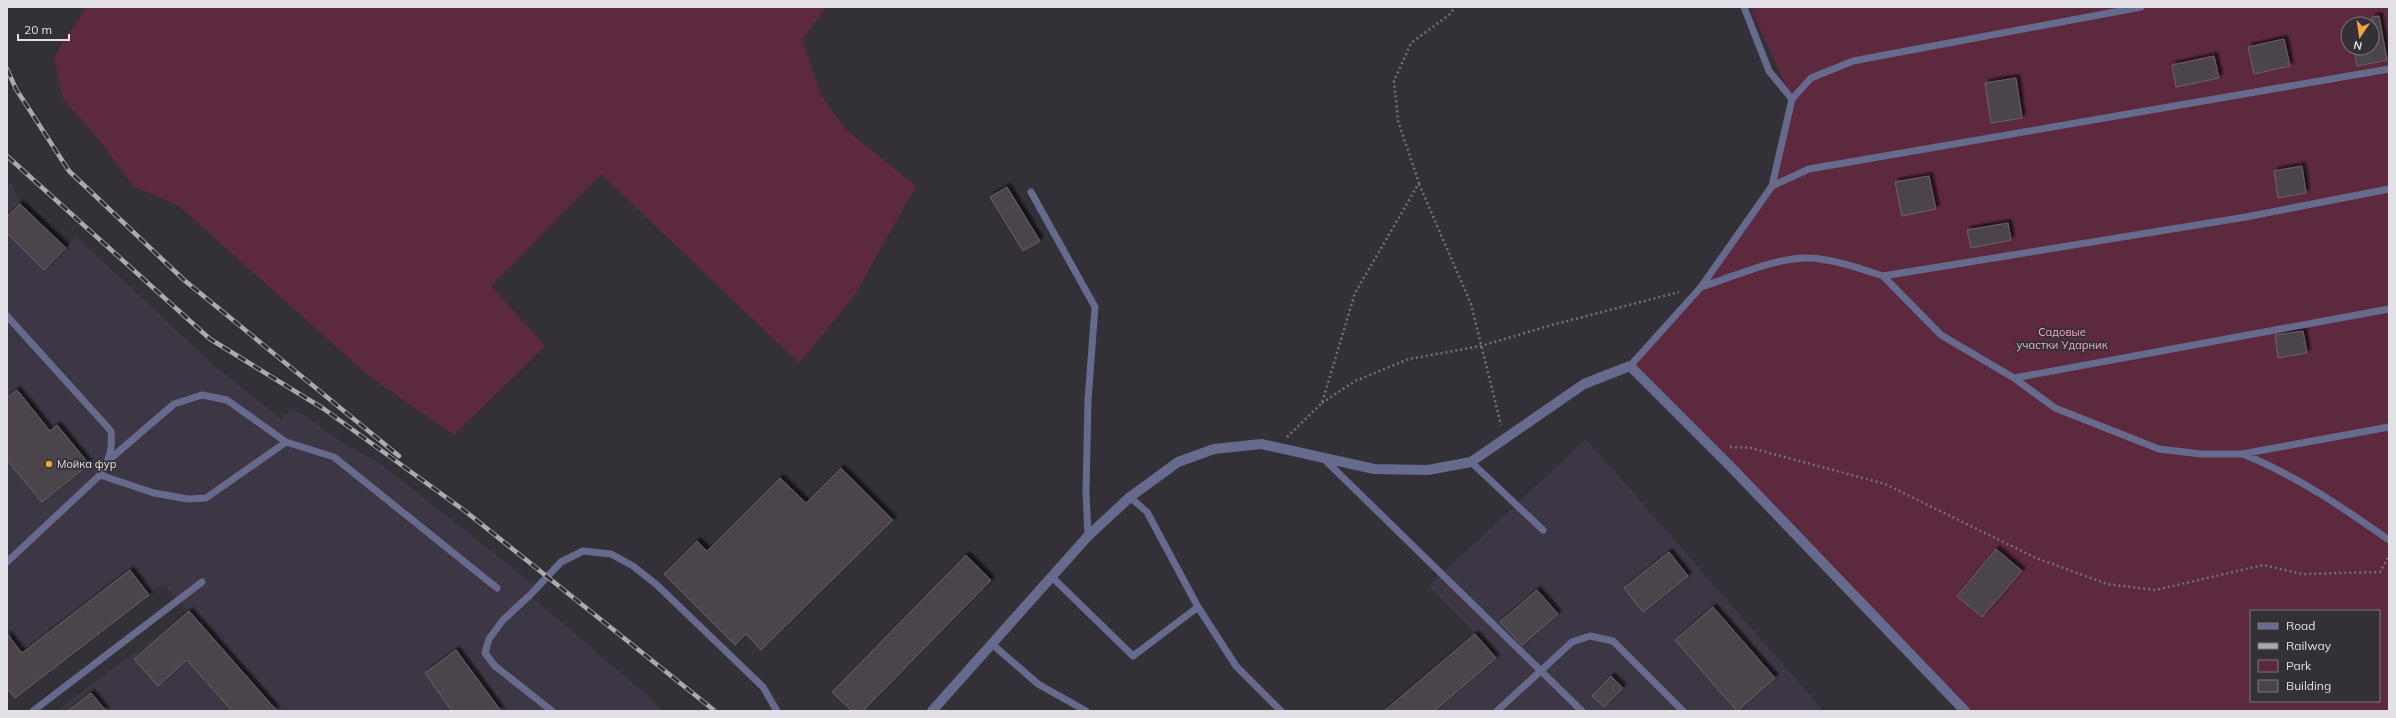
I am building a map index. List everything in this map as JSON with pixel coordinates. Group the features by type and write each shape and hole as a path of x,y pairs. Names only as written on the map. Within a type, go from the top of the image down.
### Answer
{"street":[{"path":"932,711 1053,578 1088,536 1130,498 1178,462 1214,449 1261,444 1325,460 1374,469 1428,470 1471,462 1584,384 1630,366 1709,445 1965,711"}],"lane":[{"path":"1744,7 1769,71 1792,99"},
{"path":"1630,366 1701,287 1772,186 1792,99 1811,78 1853,62 2141,7"},
{"path":"1772,186 1809,169 2389,69"},
{"path":"1701,287 1765,266 1806,258 1852,266 1883,276 2246,217 2389,189"},
{"path":"1031,192 1095,307 1088,400 1086,492 1088,536"},
{"path":"1883,276 1942,335 2014,378 2055,408 2159,449 2201,454 2242,454 2389,427"},
{"path":"2014,378 2389,309"},
{"path":"7,316 111,431 110,460"},
{"path":"7,562 100,476 110,460 174,404 202,395 227,400 286,442 334,457 497,588"},
{"path":"100,476 154,493 188,499 206,498 286,442"},
{"path":"2242,454 2277,468 2324,494 2389,540"},
{"path":"1325,460 1582,711"},
{"path":"1471,462 1543,530"},
{"path":"1130,498 1147,512 1198,607 1236,666 1281,711"},
{"path":"552,711 495,666 485,653 488,639 503,620 530,595 561,562 583,551 611,554 633,566 657,585 763,687 777,711"},
{"path":"1053,578 1133,656 1198,607"},
{"path":"33,711 202,582"},
{"path":"1497,711 1572,642 1590,636 1613,641 1683,711"},
{"path":"992,644 1038,684 1086,711"}],"path":[{"path":"1455,7 1449,14 1411,43 1394,81 1398,121 1419,184 1471,304 1505,438"},
{"path":"1322,403 1355,292 1419,184"},
{"path":"1277,448 1322,403 1355,380 1408,358 1481,346 1552,324 1701,287"},
{"path":"1709,445 1751,448 1885,484 2036,558 2108,584 2156,590 2263,565 2303,574 2380,572 2389,556"}],"shaded area":[{"path":"12,183 20,204 65,248 76,236 212,364 281,419 293,408 342,442 382,465 534,585 526,592 665,711 57,711 189,611 163,584 15,698 7,689 7,185"},
{"path":"1586,439 1824,711 1384,711 1474,632 1429,586"}],"green space":[{"path":"86,7 826,7 802,40 821,95 845,129 916,186 854,296 799,363 601,174 491,286 545,346 454,435 369,376 179,206 133,186 98,138 63,99 54,57"},
{"name":"Садовые участки Ударник","path":"1750,7 2389,7 2389,711 1965,711 1630,366 1701,287 1772,186 1792,99"}],"building":[{"path":"2380,22 2387,60 2357,66 2355,56 2380,56"},
{"path":"2284,39 2290,66 2254,74 2248,47"},
{"path":"2214,56 2219,78 2176,87 2172,65"},
{"path":"2016,78 2022,118 1991,123 1985,83"},
{"path":"2302,166 2306,193 2278,198 2274,171"},
{"path":"1929,176 1936,209 1902,216 1895,182"},
{"path":"1007,187 1040,241 1023,251 990,197"},
{"path":"20,204 66,248 44,270 7,233 7,217"},
{"path":"2008,223 2011,240 1971,248 1967,230"},
{"path":"2303,331 2307,353 2278,358 2275,335"},
{"name":"Мойка фур","path":"17,390 50,431 57,425 89,464 42,502 7,460 7,398"},
{"path":"841,468 893,520 761,650 746,634 735,645 664,574 697,541 707,551 780,478 806,503"},
{"path":"1996,549 2022,571 1982,617 1957,596"},
{"path":"1669,552 1688,576 1643,612 1624,588"},
{"path":"966,555 991,580 863,711 852,711 832,692"},
{"path":"130,570 149,595 15,698 7,689 7,634 22,653"},
{"path":"1537,590 1558,614 1522,645 1500,622"},
{"path":"1713,607 1775,678 1737,711 1675,640"},
{"path":"189,611 277,711 232,711 187,660 158,686 134,659"},
{"path":"1475,634 1496,658 1434,711 1384,711"},
{"path":"456,650 501,711 452,711 425,673"},
{"path":"1611,676 1623,688 1604,707 1592,696"},
{"path":"91,693 106,711 68,711"}],"railway":[{"path":"7,69 16,89 69,171 184,280 399,456"},
{"path":"7,156 210,339 324,409 465,511 715,711"}],"place":[{"name":"Мойка фур","path":"49,464"}]}
